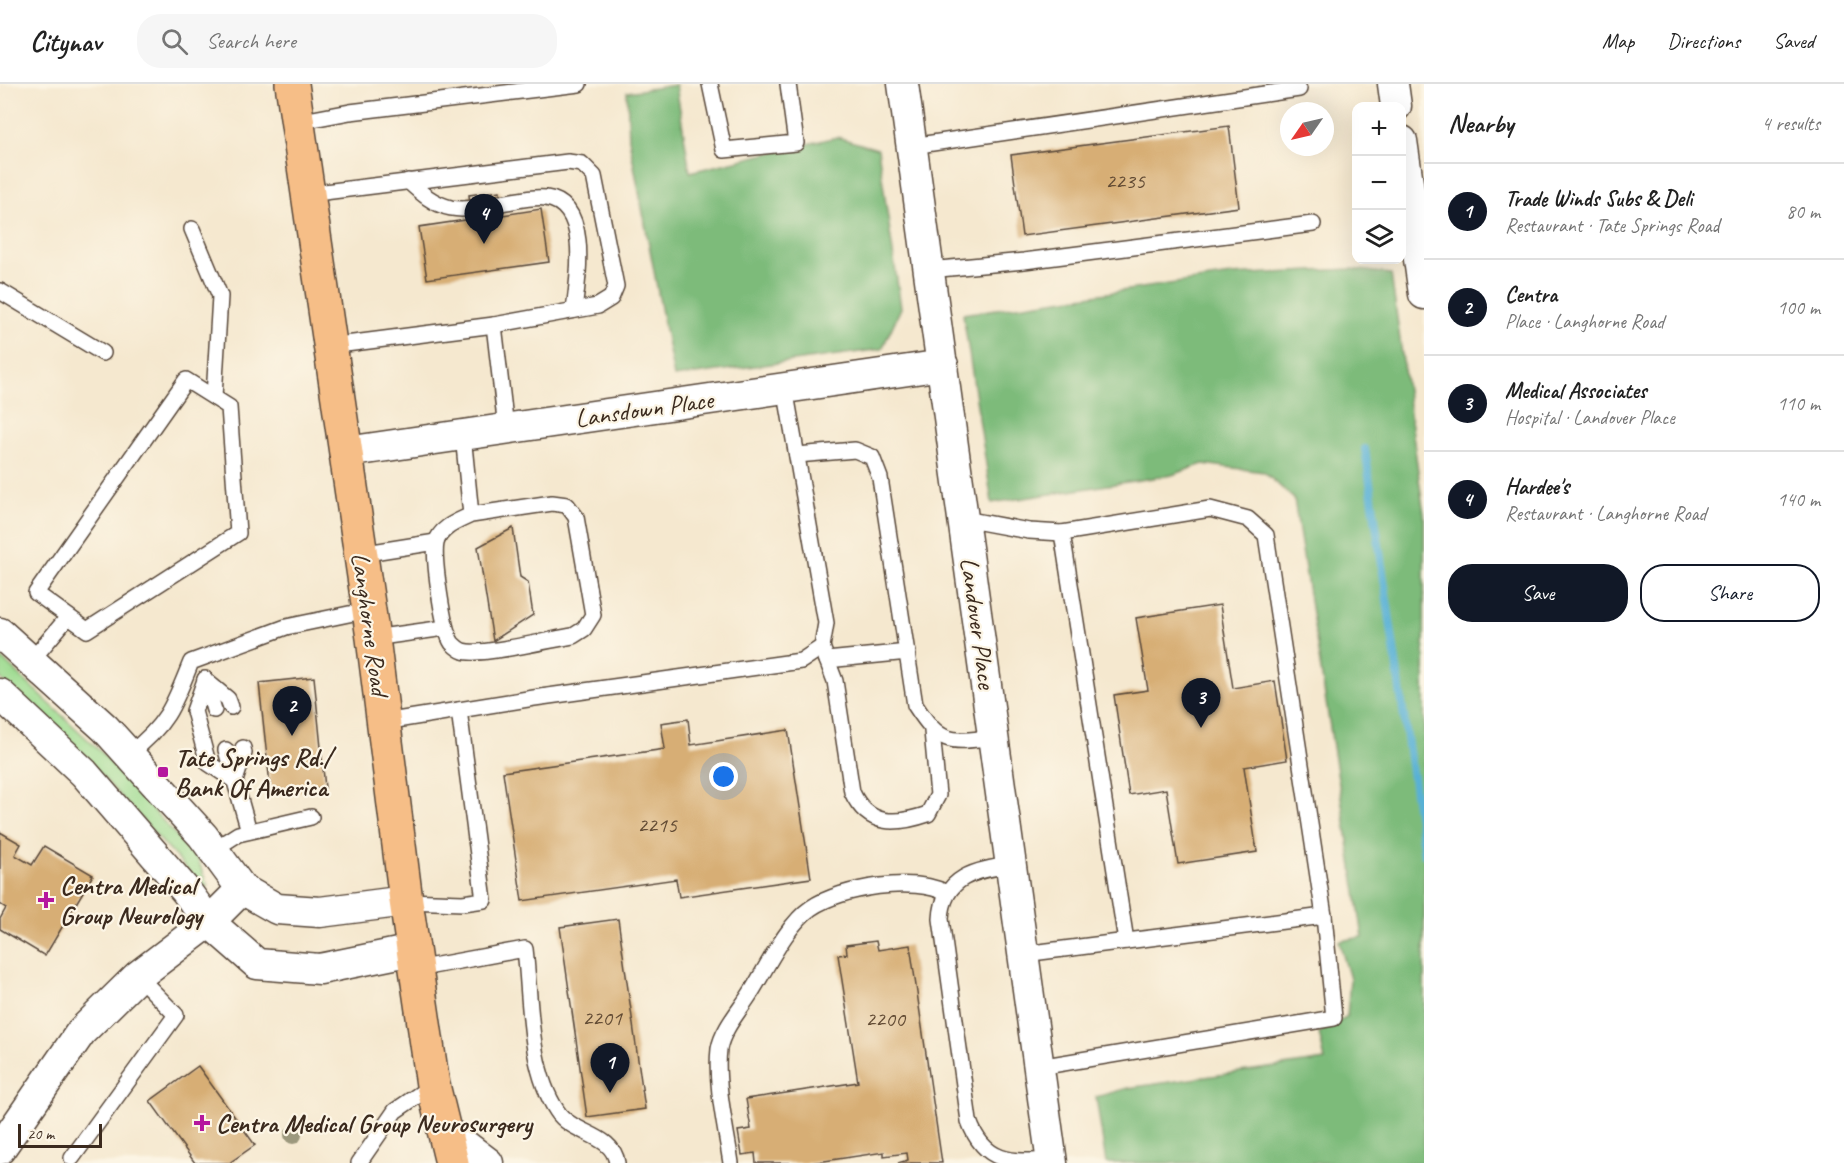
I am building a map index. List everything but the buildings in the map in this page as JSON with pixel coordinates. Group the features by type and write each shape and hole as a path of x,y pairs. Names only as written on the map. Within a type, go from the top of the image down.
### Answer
{"main road":[{"name":"Langhorne Road","path":"292,84 371,624 406,901 433,1085 452,1163"}],"street":[{"name":"Landover Place","path":"903,84 1052,1161"},
{"path":"1393,84 1395,102"},
{"path":"1403,156 1424,294"},
{"name":"Lansdown Place","path":"346,452 943,365"},
{"path":"0,633 105,728 213,850 242,889 278,909 320,912 406,901"},
{"path":"0,694 84,773 186,891 208,922 258,964 320,969 415,960"},
{"path":"0,1149 81,1032 138,976 208,922 242,889"},
{"path":"442,1128 488,1163"}],"lane":[{"path":"297,122 350,112 579,84"},
{"path":"710,84 724,150 796,143 788,84"},
{"path":"912,146 1299,89"},
{"path":"308,194 568,162 582,164 594,176 616,286 611,298 598,306 494,325 330,346"},
{"path":"408,181 422,195 450,207 464,209 536,197 554,200 563,205 574,218 577,228 578,280 574,310"},
{"path":"929,270 1024,261 1313,224"},
{"path":"192,229 220,296 213,397"},
{"path":"0,291 103,353"},
{"path":"494,325 506,428"},
{"path":"186,380 229,407 238,533 87,630 68,616 36,593 186,380"},
{"path":"785,388 826,623 825,654 835,681 852,792 857,804 876,820 906,822 928,814 938,795 932,731 915,705 880,478 872,457 855,450 797,455"},
{"path":"463,435 471,515"},
{"path":"552,503 567,505 576,517 591,599 593,615 585,629 573,636 481,651 464,652 452,644 445,628 436,542 446,527 471,515 552,503"},
{"path":"964,519 1029,531 1062,533 1210,509 1248,519 1266,535 1324,916 1334,1018 1039,1067"},
{"path":"1062,533 1126,941"},
{"path":"360,554 436,542"},
{"path":"31,661 68,616"},
{"path":"129,754 151,737 173,708 191,662 286,627 371,624 445,628"},
{"path":"384,722 801,661 825,654 908,652"},
{"path":"200,659 214,710"},
{"path":"205,680 228,699 231,707"},
{"path":"205,680 194,711 208,763 234,781"},
{"path":"406,901 463,903 484,900 459,710"},
{"path":"932,731 958,742 994,737"},
{"path":"234,781 244,753 243,748"},
{"path":"226,750 249,831"},
{"path":"213,850 238,834 311,817"},
{"path":"1011,865 981,869 959,879 944,899 941,919 969,1121 976,1142 991,1154 1009,1159 1028,1162 1052,1161"},
{"path":"731,1163 719,1048 728,1029 792,928 810,909 834,898 869,889 912,883 933,886 944,899"},
{"path":"1024,954 1324,916"},
{"path":"415,960 525,949 538,1064 544,1089 558,1114 576,1128 609,1144 616,1154 617,1163"},
{"path":"72,1158 176,1016 138,976"},
{"path":"359,1163 395,1111 433,1085"}],"green space":[{"path":"676,85 690,172 837,137 878,149 901,308 882,349 674,377 629,139 627,92"},
{"path":"1352,269 1391,274 1424,515 1424,1163 1106,1163 1096,1097 1128,1088 1325,1060 1319,1033 1347,1016 1350,979 1339,941 1363,937 1294,499 1264,472 1203,464 1172,475 992,503 963,314 1231,275"},
{"path":"0,657 102,753 198,860 208,886 204,888 90,763 0,678"}],"waterway":[{"path":"1365,449 1424,854"}],"place":[{"name":"Hardee's","path":"484,244"},
{"name":"Medical Associates","path":"1201,728"},
{"name":"Centra","path":"292,736"},
{"name":"Tate Springs Rd./ Bank Of America","path":"163,772"},
{"name":"Centra Medical Group Neurology","path":"46,900"},
{"name":"Trade Winds Subs & Deli","path":"610,1093"},
{"name":"Centra Medical Group Neurosurgery","path":"202,1123"}]}
